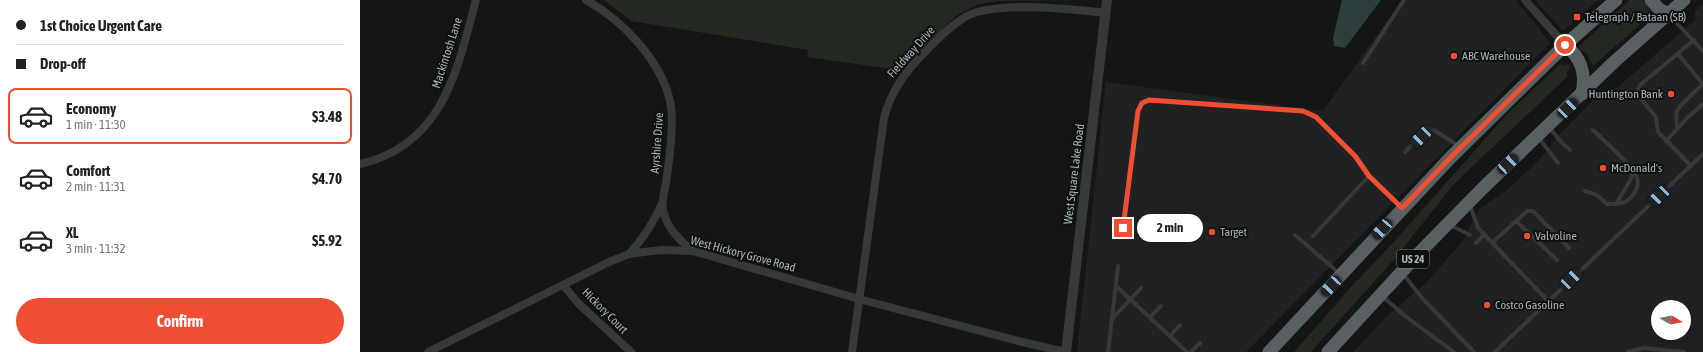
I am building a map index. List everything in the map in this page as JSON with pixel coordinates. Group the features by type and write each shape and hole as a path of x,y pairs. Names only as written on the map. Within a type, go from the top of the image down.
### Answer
{"highway":[{"path":"1269,352 1460,147 1565,45 1616,0"},
{"path":"1651,0 1659,9 1669,14"},
{"name":"US 24","path":"1328,352 1401,271 1469,202 1614,62 1684,0"},
{"path":"1565,45 1574,52 1580,61 1584,72 1582,94"}],"street":[{"name":"Mackintosh Lane","path":"360,164 379,159 405,144 423,131 440,108 450,88 456,71 476,0"},
{"name":"Ayrshire Drive","path":"586,0 610,16 639,44 654,65 666,87 670,102 672,123 663,202 666,219 684,244 693,251"},
{"name":"West Square Lake Road","path":"1065,352 1107,0"},
{"path":"1525,0 1565,45"},
{"name":"Fieldway Drive","path":"852,352 884,118 893,91 909,69 947,30 962,19 978,12 994,9 1040,8 1076,9 1106,13"},
{"name":"Ayrshire Drive","path":"629,254 649,229 663,202"},
{"name":"West Hickory Grove Road","path":"428,352 629,254 662,250 693,251 859,299 1018,342 1065,352"},
{"name":"Hickory Court","path":"563,285 589,314 632,352"}],"lane":[{"path":"1363,63 1404,0"},
{"path":"1669,14 1703,51"},
{"path":"1691,166 1658,132 1656,117 1636,92 1640,85 1694,40"},
{"path":"1677,129 1676,112 1682,104 1703,84 1678,54"},
{"path":"1122,235 1138,111 1142,103 1149,100 1303,111 1316,117 1355,156 1369,176 1402,208"},
{"path":"1666,141 1703,104"},
{"path":"1548,126 1561,142 1570,150"},
{"path":"1406,152 1428,129 1435,131 1460,147"},
{"path":"1585,191 1598,195 1607,204 1616,204 1627,202 1634,195 1637,188 1638,179 1633,170 1593,130"},
{"path":"1537,137 1558,163"},
{"path":"1495,352 1703,154"},
{"path":"1616,204 1631,179 1633,170"},
{"path":"1313,236 1369,176"},
{"path":"1469,202 1478,228 1548,301"},
{"path":"1492,243 1527,211 1533,211 1569,248"},
{"path":"1516,221 1557,260"},
{"path":"1448,224 1470,235"},
{"path":"1476,243 1484,234"},
{"path":"1295,235 1341,275"},
{"path":"1108,352 1118,266"},
{"path":"1401,271 1422,298 1474,352"},
{"path":"1116,286 1186,352"},
{"path":"1112,319 1141,288"},
{"path":"1380,294 1405,316 1454,352"},
{"path":"1150,317 1161,306"},
{"path":"1170,336 1180,325"},
{"path":"1191,352 1200,343"},
{"path":"1628,352 1644,348 1684,352"}],"shaded area":[{"path":"604,0 1098,0 997,1 979,4 957,15 905,66 892,69 807,57 808,50 631,21"},
{"path":"1342,0 1381,0 1345,48 1334,46 1333,38"},
{"path":"1402,0 1516,0 1550,43 1246,352 1077,352 1106,82 1323,111"},
{"path":"1535,0 1598,0 1563,31"},
{"path":"1630,0 1643,0 1653,13 1593,66 1587,54 1579,48 1579,46"},
{"path":"1703,4 1703,352 1353,352 1389,314 1427,282 1463,241 1479,209 1506,191 1538,161 1562,132 1595,98 1618,87 1695,20 1695,11"},
{"path":"1561,63 1563,65 1569,64 1569,69 1566,74 1568,76 1454,184 1391,263 1311,352 1294,352 1509,112"}],"place":[{"name":"Telegraph / Bataan (SB)","path":"1577,17"},
{"name":"ABC Warehouse","path":"1454,56"},
{"name":"Huntington Bank","path":"1671,94"},
{"name":"McDonald's","path":"1603,168"},
{"name":"Target","path":"1212,232"},
{"name":"Valvoline","path":"1527,236"},
{"name":"Costco Gasoline","path":"1487,305"}],"route":[{"path":"1123,228 1138,111 1142,103 1149,100 1303,111 1316,117 1355,156 1369,176 1402,208 1450,158 1565,45"}]}
